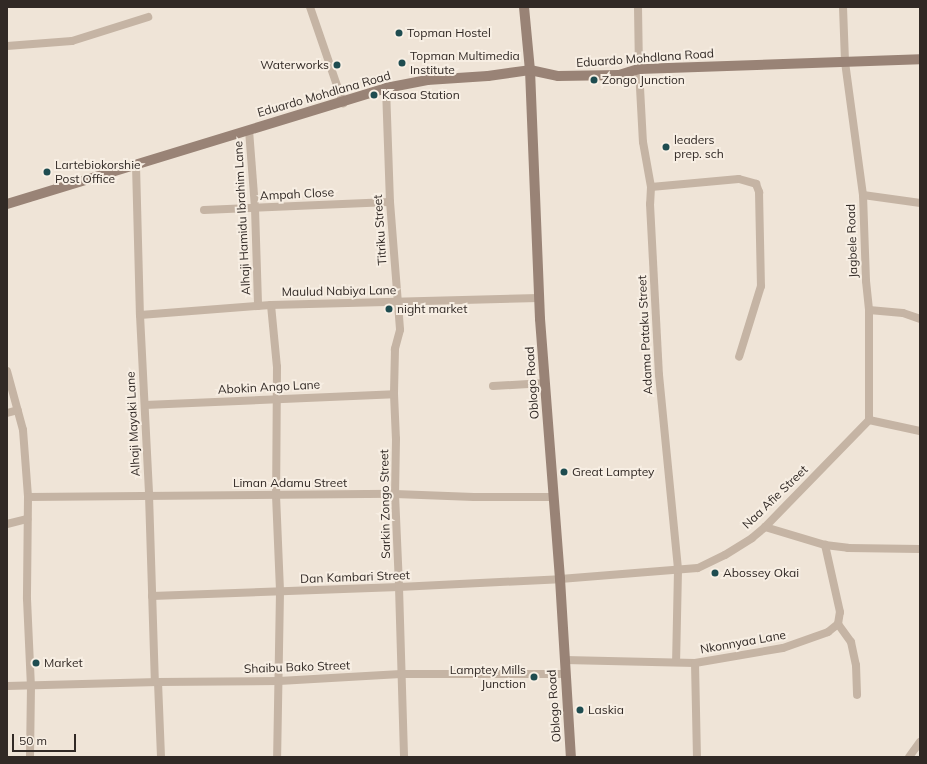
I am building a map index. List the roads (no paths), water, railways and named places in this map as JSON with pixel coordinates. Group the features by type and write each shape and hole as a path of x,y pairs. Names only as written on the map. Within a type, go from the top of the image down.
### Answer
{"main road":[{"name":"Oblogo Road","path":"524,7 530,70 539,298 560,579 571,757"},
{"name":"Eduardo Mohdlana Road","path":"7,204 249,130 343,103 386,88 427,80 488,76 530,70 558,76 619,75 639,68 920,59"}],"street":[{"path":"310,7 343,103"},
{"name":"Adama Pataku Street","path":"638,7 639,68 643,142 651,187 650,204 659,375 678,570 676,662"},
{"name":"Jagbele Road","path":"842,7 845,62 863,195 866,281 869,310 869,420"},
{"path":"7,46 72,41 148,17"},
{"name":"Titriku Street","path":"386,88 390,202 400,330 395,349 394,394"},
{"name":"Alhaji Hamidu Ibrahim Lane","path":"249,130 255,208 258,306"},
{"name":"Alhaji Mayaki Lane","path":"136,165 140,315 156,682 161,757"},
{"path":"651,187 739,179 756,184 759,192 761,286 739,357"},
{"path":"863,195 920,203"},
{"name":"Ampah Close","path":"204,210 390,202"},
{"name":"Maulud Nabiya Lane","path":"140,315 271,305 539,298"},
{"path":"271,305 277,367 276,495 280,592 277,757"},
{"path":"869,310 903,314 920,319"},
{"path":"7,371 23,430 28,497 27,519 31,686 30,757"},
{"path":"493,386 545,383"},
{"name":"Abokin Ango Lane","path":"145,405 276,398 394,394"},
{"name":"Sarkin Zongo Street","path":"394,394 396,439 395,494 400,587 404,757"},
{"path":"7,413 18,410"},
{"path":"869,420 920,430"},
{"name":"Naa Afie Street","path":"560,579 678,570 704,566 747,541 765,527 869,420"},
{"name":"Liman Adamu Street","path":"28,497 395,494 474,497 553,497"},
{"path":"7,524 27,519"},
{"path":"765,527 824,545 848,548 920,549"},
{"path":"824,545 840,612 838,624 850,642 856,665 857,695"},
{"name":"Dan Kambari Street","path":"152,596 400,587 560,579"},
{"name":"Nkonnyaa Lane","path":"565,660 592,662 695,663 783,648 828,632 838,624"},
{"path":"695,663 697,757"},
{"name":"Shaibu Bako Street","path":"7,686 156,682 279,681 401,674 565,674"},
{"path":"909,757 920,742"}],"place":[{"name":"Topman Hostel","path":"399,33"},
{"name":"Topman Multimedia Institute","path":"402,63"},
{"name":"Waterworks","path":"337,65"},
{"name":"Zongo Junction","path":"594,80"},
{"name":"Kasoa Station","path":"374,95"},
{"name":"leaders prep. sch","path":"666,147"},
{"name":"Lartebiokorshie Post Office","path":"47,172"},
{"name":"night market","path":"389,309"},
{"name":"Great Lamptey","path":"564,472"},
{"name":"Abossey Okai","path":"715,573"},
{"name":"Market","path":"36,663"},
{"name":"Lamptey Mills Junction","path":"534,677"},
{"name":"Laskia","path":"580,710"}]}
